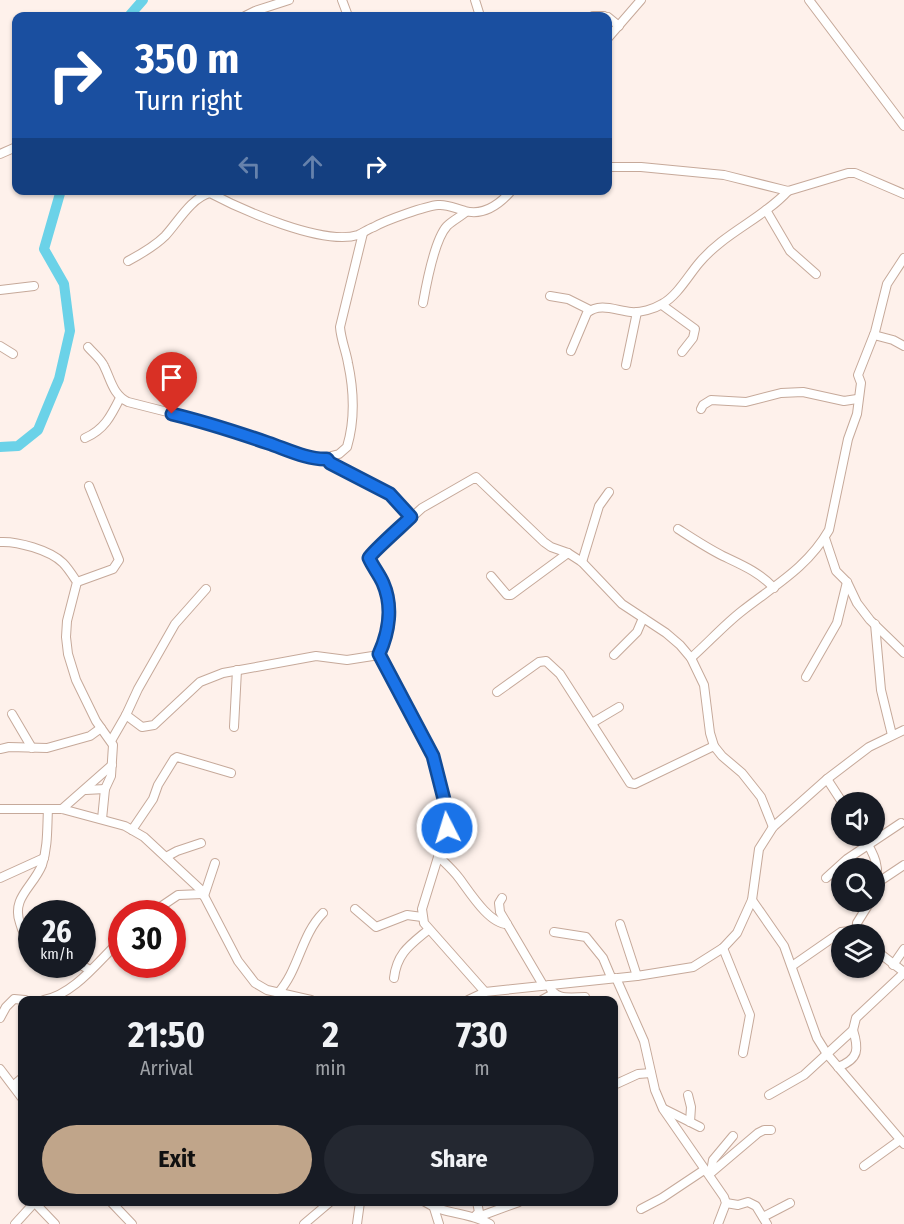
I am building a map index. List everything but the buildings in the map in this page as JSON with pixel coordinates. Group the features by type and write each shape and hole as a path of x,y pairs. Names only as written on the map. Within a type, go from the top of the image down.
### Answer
{"street":[{"path":"253,12 289,0"},
{"path":"612,34 641,0"},
{"path":"809,0 904,126"},
{"path":"612,21 619,26"},
{"path":"612,168 641,167 724,175 788,190"},
{"path":"550,296 568,298 590,310 606,308 638,312 662,305 708,252 766,210 788,190 855,173 904,194"},
{"path":"128,261 164,237 188,209 201,197 207,195"},
{"path":"212,195 242,210 316,234 338,237 356,236 381,223 429,206 443,205 466,212 481,211 497,206 507,195"},
{"path":"766,210 790,251 816,274"},
{"path":"423,303 426,284 439,241 446,227 466,212"},
{"path":"88,347 103,363 120,398 228,429 288,450 327,459 339,454 347,447 351,433 353,401 340,327 363,233"},
{"path":"691,658 739,613 800,567 830,530 848,439 857,414 857,399 861,382 858,375 874,335 887,284 904,258"},
{"path":"0,290 34,286"},
{"path":"662,305 695,329 693,338 682,352"},
{"path":"571,351 590,310"},
{"path":"626,365 638,312"},
{"path":"874,335 893,340 904,346"},
{"path":"0,346 13,354"},
{"path":"701,409 711,400 746,402 781,393 803,392 844,401 857,399"},
{"path":"84,438 102,429 120,398"},
{"path":"327,459 330,463 390,494 411,517"},
{"path":"485,992 428,930 422,917 422,909 449,820 433,756 379,654 388,629 388,603 384,585 369,558 370,554 382,546 411,517 476,477 544,542 582,562 620,601 672,638 691,658 704,686 710,733 714,746 742,773 761,797 773,827"},
{"path":"77,582 113,569 119,560 89,486"},
{"path":"582,562 599,506 609,492"},
{"path":"678,529 723,556 743,564 767,580 774,588"},
{"path":"825,538 836,571 847,582 857,603 904,653"},
{"path":"0,542 21,544 55,557 63,563 77,582"},
{"path":"490,576 507,595 511,595 568,553"},
{"path":"77,582 67,621 68,654 76,680 101,728 111,741"},
{"path":"806,677 840,616 847,582"},
{"path":"102,819 105,789 111,776 111,741 175,624 206,589"},
{"path":"614,655 637,632 643,618"},
{"path":"875,624 881,690 892,735"},
{"path":"126,715 142,727 150,727 200,682 237,670 316,656 347,660 379,654"},
{"path":"497,692 539,663 546,661 560,674 630,783 635,784 714,746"},
{"path":"234,727 237,670"},
{"path":"592,723 619,706"},
{"path":"12,714 32,748"},
{"path":"0,749 9,747 47,748 90,736 101,728"},
{"path":"476,996 485,992 637,976 693,967 723,948 736,933 752,900 759,849 773,827 827,779 869,747 904,730"},
{"path":"132,830 177,757 231,773"},
{"path":"62,809 112,765"},
{"path":"827,779 835,792"},
{"path":"86,789 105,789"},
{"path":"0,809 62,809 125,826 144,837 204,895 246,973 255,983 267,990 288,996"},
{"path":"20,900 41,867 44,858 48,809"},
{"path":"885,834 901,823"},
{"path":"166,857 201,843"},
{"path":"826,878 847,860 869,846 875,858"},
{"path":"438,856 478,903 498,922 507,924"},
{"path":"0,878 44,858"},
{"path":"204,895 214,863"},
{"path":"885,879 904,865"},
{"path":"171,900 178,895 204,895"},
{"path":"502,898 498,907 507,924 546,985 556,996"},
{"path":"752,900 784,946 817,1038 827,1054 902,1142 864,1166"},
{"path":"355,909 376,927 406,915 422,917"},
{"path":"278,993 288,981 315,922 323,913"},
{"path":"620,924 637,976"},
{"path":"394,978 399,958 428,930"},
{"path":"554,932 586,937 603,958 644,1041 655,1090 663,1109 724,1197 726,1203 718,1224"},
{"path":"792,966 831,939"},
{"path":"723,948 750,1015 743,1053"},
{"path":"893,964 904,949"},
{"path":"96,964 108,953"},
{"path":"838,1067 844,1065 857,1053 858,1045 853,1030 856,1018 904,972 885,958"},
{"path":"63,996 82,978"},
{"path":"549,996 553,994"},
{"path":"0,1018 6,1007 14,999 18,999"},
{"path":"769,1095 804,1075 853,1030"},
{"path":"0,1069 18,1092"},
{"path":"618,1082 638,1074 651,1073"},
{"path":"14,1085 18,1082"},
{"path":"688,1095 691,1107 690,1122"},
{"path":"663,1109 700,1127"},
{"path":"641,1209 709,1174 758,1133 771,1130"},
{"path":"709,1174 713,1160 733,1136"},
{"path":"726,1203 738,1205 748,1202 756,1206 765,1220 790,1203"},
{"path":"15,1224 31,1206"},
{"path":"38,1206 55,1224"},
{"path":"115,1206 132,1224"},
{"path":"304,1224 325,1206"},
{"path":"357,1224 359,1206"},
{"path":"431,1206 446,1212 476,1217 490,1224"},
{"path":"476,1217 479,1212 478,1206"},
{"path":"476,1217 508,1206"},
{"path":"434,1208 439,1224"}],"waterway":[{"path":"132,12 143,0"},
{"path":"0,447 18,446 38,430 59,379 70,331 64,284 44,249 60,195"}],"route":[{"path":"172,414 228,429 288,450 327,459 330,463 390,494 411,517 382,546 370,554 369,558 384,585 388,603 388,629 379,654 433,756 449,820 447,828"}]}
